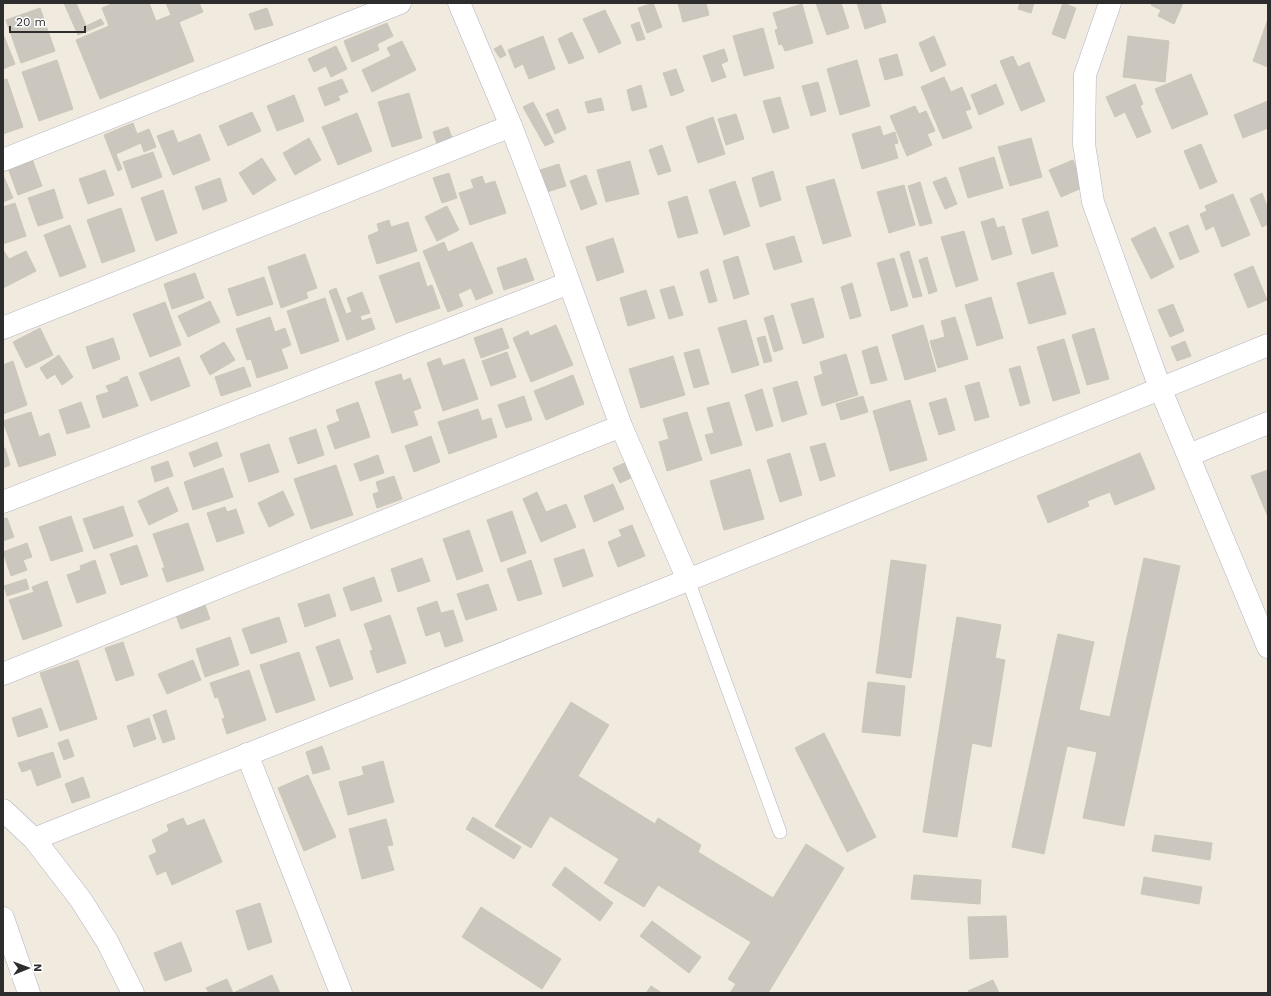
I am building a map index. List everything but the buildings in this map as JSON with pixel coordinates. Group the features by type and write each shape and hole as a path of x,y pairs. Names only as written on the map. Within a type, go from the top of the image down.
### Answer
{"street":[{"path":"3,160 400,3"},
{"path":"459,3 510,126 621,426 688,580"},
{"path":"1110,3 1085,75 1084,144 1093,202 1160,388 1268,647"},
{"path":"3,328 510,126"},
{"path":"3,502 568,283"},
{"path":"34,839 688,580 1268,345"},
{"path":"1189,455 1268,423"},
{"path":"3,674 621,426"},
{"path":"247,754 341,993"},
{"path":"4,814 34,839 81,900 107,942 133,993"},
{"path":"3,918 29,993"}],"lane":[{"path":"688,580 780,832"}]}
